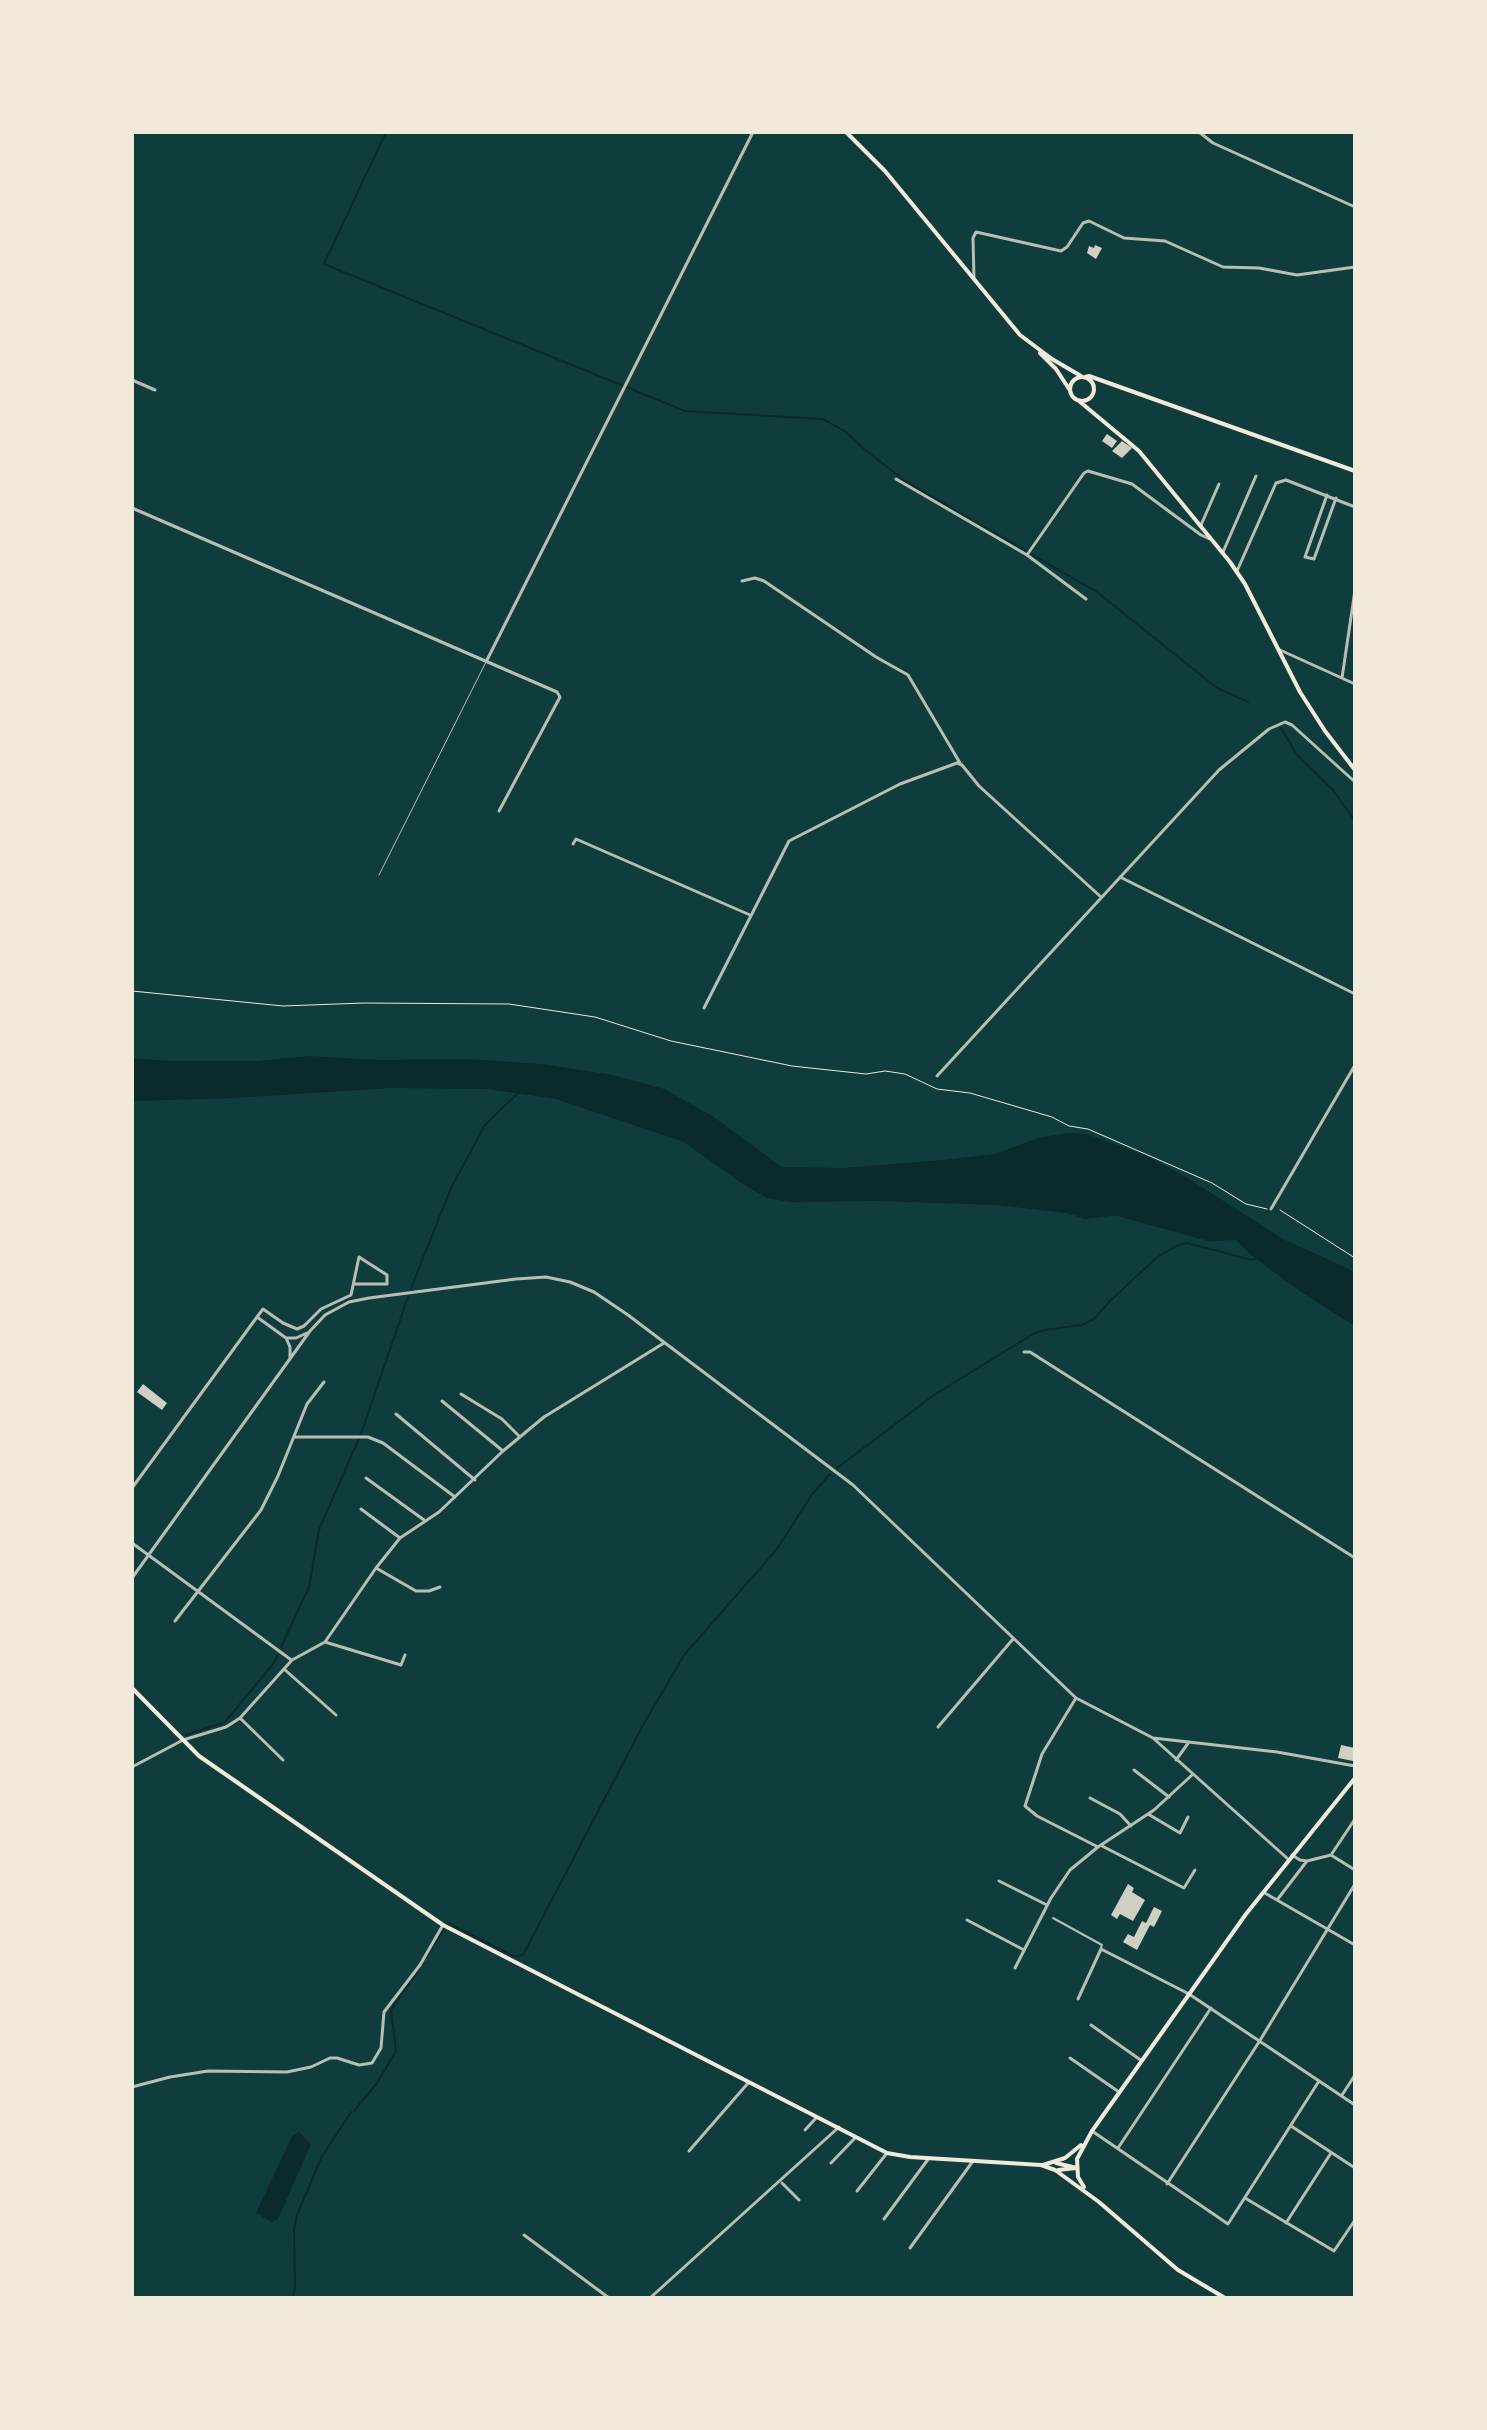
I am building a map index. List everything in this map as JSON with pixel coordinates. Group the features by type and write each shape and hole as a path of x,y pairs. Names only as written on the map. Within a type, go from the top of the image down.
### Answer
{"main road":[{"path":"846,132 885,171 1011,325 1056,369 1073,396 1139,451 1223,552 1237,571 1311,709 1355,770"},
{"path":"1036,347 1094,385"},
{"path":"1070,391 1072,382 1089,376 1355,471"},
{"path":"1094,385 1103,381"},
{"path":"1079,401 1090,398 1094,385"},
{"path":"1090,398 1096,414"},
{"path":"132,1688 218,1771 443,1925 887,2153 1041,2165 1055,2170 1090,2194 1178,2270 1225,2298"},
{"path":"1090,2194 1081,2182 1077,2168 1079,2152 1092,2131 1263,1892 1355,1778"},
{"path":"1041,2165 1071,2155 1086,2141"},
{"path":"1054,2162 1077,2168"},
{"path":"1055,2170 1077,2168"}],"street":[{"path":"487,660 753,132"},
{"path":"1199,132 1213,143 1355,207"},
{"path":"974,279 973,238 976,232 1061,251 1083,223 1089,221 1124,238 1165,241 1223,267 1259,268 1297,275 1355,267"},
{"path":"132,380 155,390"},
{"path":"1028,553 1088,471 1132,484 1201,535 1214,541"},
{"path":"1223,552 1256,476"},
{"path":"896,479 1028,553 1086,599"},
{"path":"1237,571 1276,483 1286,480 1355,507"},
{"path":"1201,525 1219,484"},
{"path":"1327,495 1305,557 1314,559 1336,498"},
{"path":"132,508 557,692 560,697 499,811"},
{"path":"742,581 755,578 764,581 876,657 908,675 960,763 979,786 1101,897"},
{"path":"1342,678 1355,590"},
{"path":"1277,649 1355,684"},
{"path":"937,1076 1219,770 1278,724 1285,722 1292,725 1355,782"},
{"path":"704,1008 789,841 900,784 960,763"},
{"path":"573,844 576,839 750,916"},
{"path":"1120,877 1355,994"},
{"path":"1271,1209 1355,1065"},
{"path":"132,1488 263,1309 297,1329 321,1309 351,1295 359,1257 387,1275 387,1284 355,1284"},
{"path":"132,1578 310,1331 325,1315 349,1302 546,1277 594,1292 853,1485 1076,1698 1153,1738 1290,1857 1307,1861 1331,1855 1355,1819"},
{"path":"257,1317 286,1338 290,1359"},
{"path":"286,1338 296,1338 310,1331"},
{"path":"132,1767 183,1740 226,1727 240,1718 292,1660 325,1642 400,1538 439,1512 503,1451 566,1402 664,1343"},
{"path":"1024,1352 1030,1352 1355,1558"},
{"path":"175,1621 261,1510 307,1404 324,1382"},
{"path":"461,1394 502,1419 520,1437"},
{"path":"442,1401 503,1451"},
{"path":"396,1414 475,1480"},
{"path":"295,1437 363,1437 383,1443 455,1497"},
{"path":"366,1478 424,1520"},
{"path":"361,1509 400,1538"},
{"path":"132,1543 292,1660"},
{"path":"376,1568 416,1591 440,1587"},
{"path":"938,1727 1013,1639"},
{"path":"325,1642 401,1665 405,1655"},
{"path":"284,1669 336,1715"},
{"path":"1076,1698 1042,1754 1025,1806 1037,1816 1184,1888 1195,1870"},
{"path":"240,1718 283,1760"},
{"path":"1153,1738 1277,1752 1355,1766"},
{"path":"1176,1760 1189,1742"},
{"path":"1134,1770 1169,1797"},
{"path":"1015,1968 1047,1905 1070,1870 1148,1814 1192,1775"},
{"path":"1090,1798 1120,1814 1131,1826"},
{"path":"1148,1814 1180,1833 1188,1817"},
{"path":"1331,1855 1355,1870"},
{"path":"1277,1900 1307,1861"},
{"path":"999,1881 1047,1905"},
{"path":"1167,2184 1259,2042 1355,1884"},
{"path":"1263,1892 1355,1945"},
{"path":"1053,1918 1102,1945 1078,1999"},
{"path":"967,1920 1024,1950"},
{"path":"132,2087 208,2071 287,2072 311,2067 330,2058 359,2065 372,2063 381,2048 384,2012 420,1965 443,1925"},
{"path":"1101,1949 1189,1994 1355,2105"},
{"path":"1117,2149 1211,2008"},
{"path":"1091,2025 1142,2061"},
{"path":"1070,2058 1119,2092"},
{"path":"1341,2096 1355,2075"},
{"path":"1092,2131 1228,2224 1319,2081"},
{"path":"689,2151 749,2082"},
{"path":"805,2130 817,2116"},
{"path":"1291,2126 1355,2168"},
{"path":"650,2298 839,2127"},
{"path":"831,2163 856,2137"},
{"path":"857,2191 887,2153"},
{"path":"1286,2223 1331,2153"},
{"path":"884,2219 929,2158"},
{"path":"910,2248 973,2161"},
{"path":"781,2182 799,2200"},
{"path":"1245,2198 1334,2251 1355,2220"},
{"path":"524,2235 609,2298"}],"lane":[{"path":"379,875 487,660"}],"path":[{"path":"132,991 283,1006 509,1004 595,1017 671,1041 792,1066 866,1074 885,1071 905,1074 937,1089 970,1093 1052,1117 1069,1126 1088,1129 1212,1183 1246,1204 1277,1209 1290,1215 1355,1258"}],"water":[{"path":"309,1056 379,1060 466,1059 541,1064 613,1075 664,1089 711,1115 782,1167 844,1168 943,1160 995,1154 1038,1138 1068,1133 1087,1134 1149,1157 1283,1239 1355,1273 1355,1326 1301,1292 1251,1255 1229,1234 1210,1237 1134,1213 1085,1219 1067,1213 996,1205 790,1202 767,1198 684,1142 556,1099 487,1089 390,1088 132,1101 132,1058 258,1061"},
{"path":"299,2132 311,2144 278,2219 272,2222 256,2213 292,2136"}],"building":[{"path":"1095,245 1102,248 1096,259 1087,253 1089,246 1094,248"},
{"path":"1107,434 1117,441 1112,448 1102,441"},
{"path":"1122,441 1132,448 1122,458 1112,451"},
{"path":"143,1384 167,1403 162,1410 137,1392"},
{"path":"1341,1745 1355,1748 1353,1761 1338,1758"},
{"path":"1128,1884 1134,1888 1132,1892 1145,1900 1133,1921 1120,1914 1117,1919 1111,1915"},
{"path":"1154,1907 1162,1911 1154,1927 1150,1925 1137,1950 1123,1942 1128,1934 1134,1937"}],"waterway":[{"path":"386,132 324,264 685,411 823,419 846,432 905,481 1097,592 1217,688 1248,702"},
{"path":"1281,728 1297,755 1333,790 1355,821"},
{"path":"411,1288 451,1188 485,1125 519,1092"},
{"path":"1116,1211 1210,1237 1241,1235"},
{"path":"837,1468 934,1395 1033,1334 1082,1325 1094,1319 1156,1258 1176,1246 1187,1243 1255,1259"},
{"path":"281,1647 309,1587 319,1530 362,1431 408,1297"},
{"path":"448,1923 515,1957 523,1955 642,1727 684,1655 777,1549 811,1496 830,1474"},
{"path":"186,1735 225,1722 278,1655"},
{"path":"423,1962 444,1929"},
{"path":"354,2111 377,2083 396,2051 391,2010 420,1968"},
{"path":"293,2298 297,2215 321,2158 351,2112"}]}
